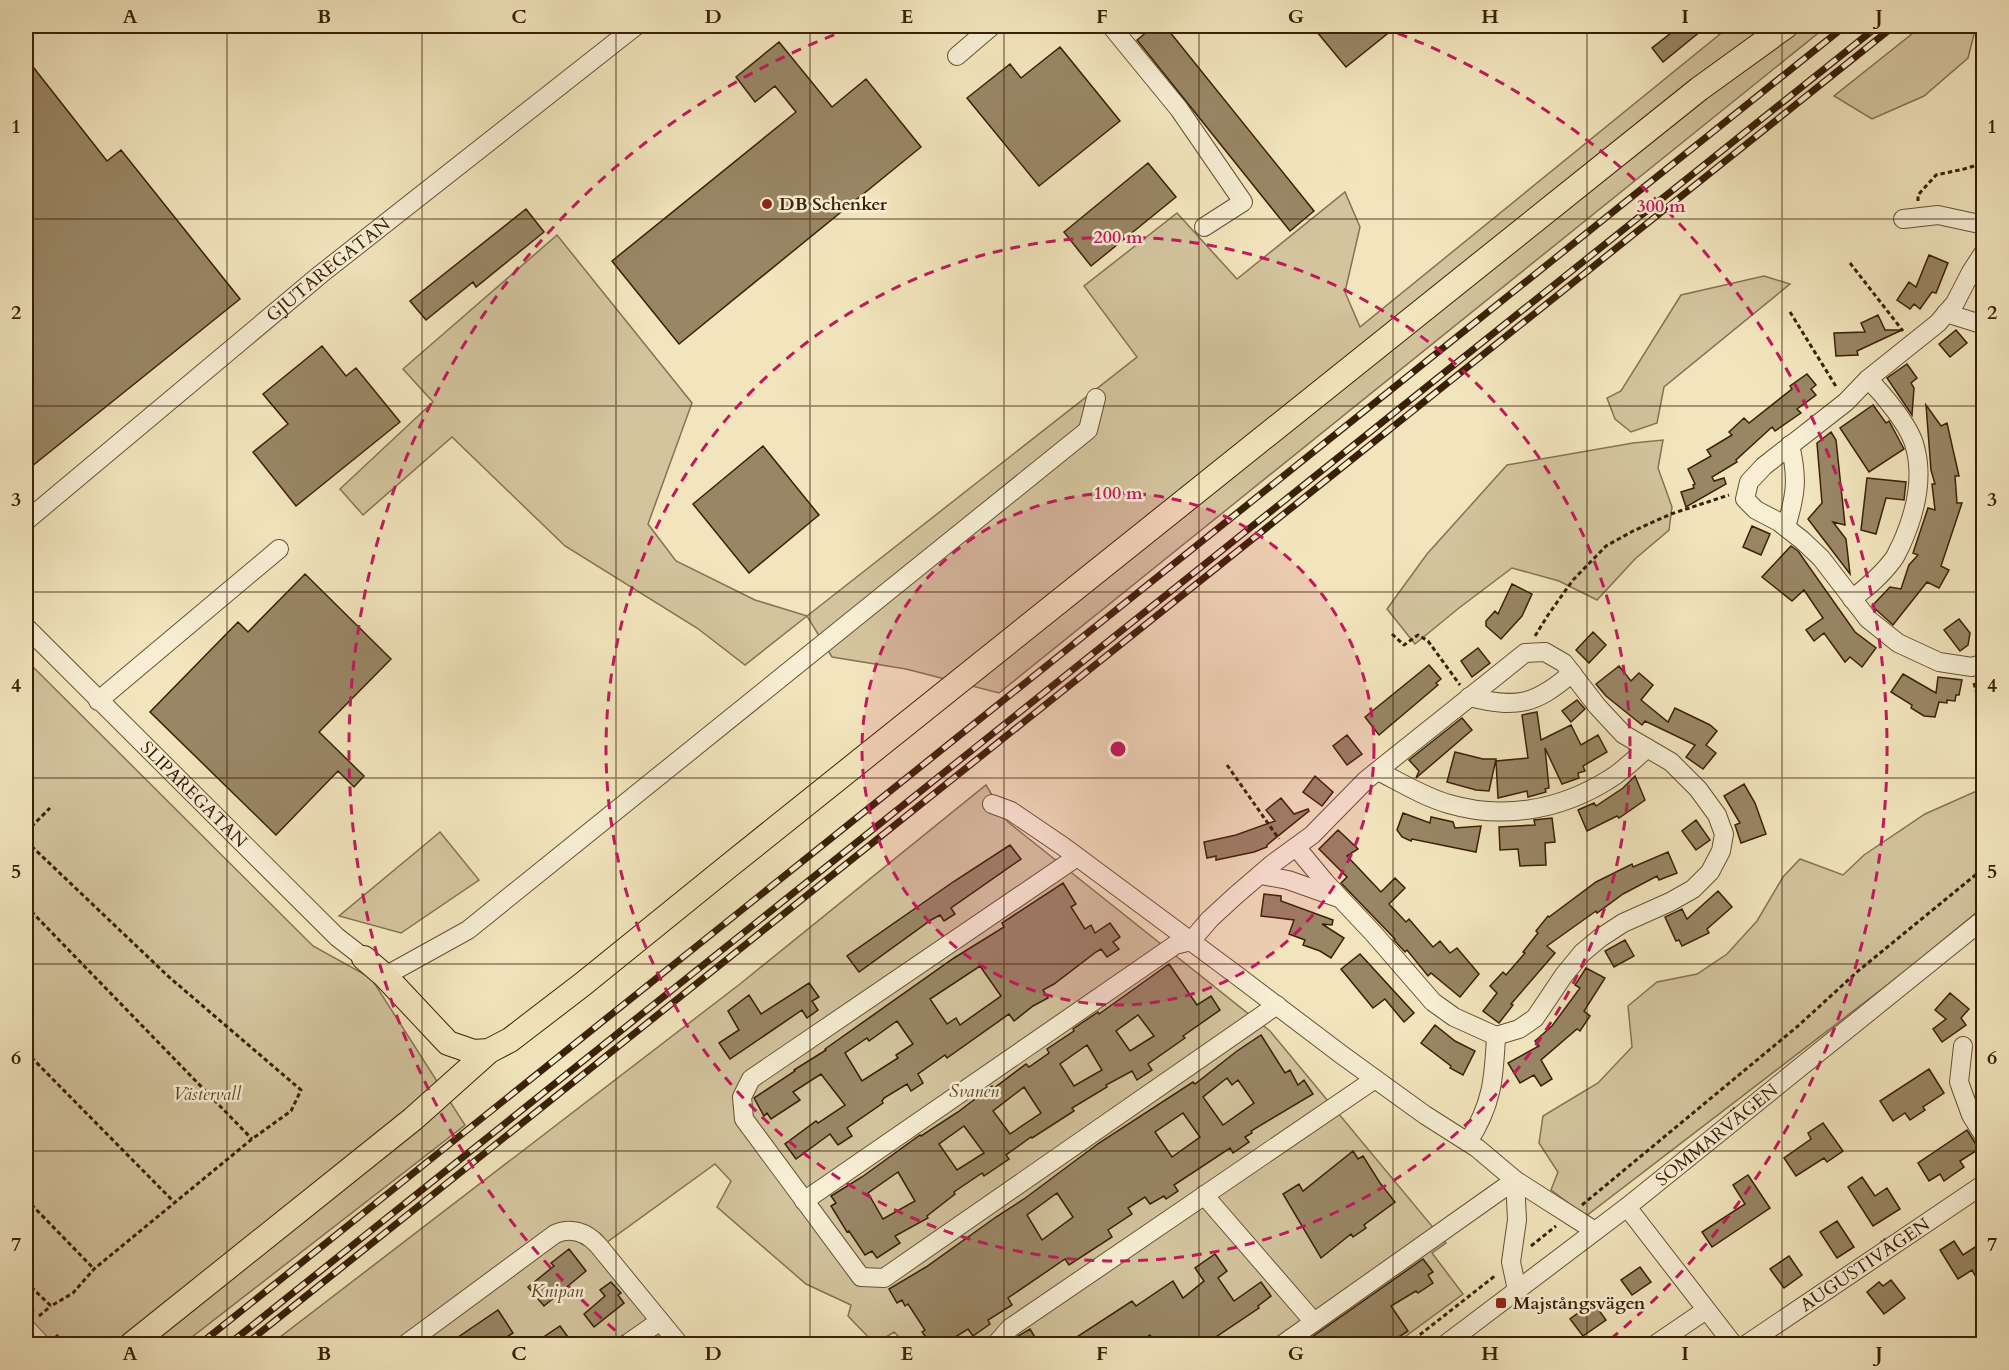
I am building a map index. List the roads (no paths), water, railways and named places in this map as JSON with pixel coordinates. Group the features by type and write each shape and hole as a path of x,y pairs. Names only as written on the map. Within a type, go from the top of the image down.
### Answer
{"main road":[{"path":"132,1344 413,1119 489,1052 510,1040 583,984 1699,89 1786,26"},
{"path":"364,958 385,976 448,1043 474,1052 489,1052"}],"street":[{"name":"GJUTAREGATAN","path":"26,521 321,274 636,26"},
{"path":"957,56 992,26"},
{"path":"1111,26 1179,109 1243,202 1204,227"},
{"path":"1910,218 1938,215 1983,225"},
{"path":"1978,665 1940,662 1898,643 1868,619 1821,558 1786,527 1756,510 1745,499 1749,482 1764,466 1846,402 1890,360 1914,344 1938,323 1955,303 1983,252"},
{"path":"1946,313 1983,325"},
{"path":"1852,599 1872,583 1893,560 1907,531 1917,501 1918,472 1915,445 1886,398 1868,379"},
{"path":"385,976 468,930 1088,430 1096,398"},
{"path":"1786,527 1794,501 1796,472 1790,445"},
{"path":"98,701 279,549"},
{"name":"SLIPAREGATAN","path":"26,627 337,937 364,958"},
{"path":"804,1201 1174,945 1191,941 1210,919 1260,875 1312,835 1378,771 1525,652 1545,652 1564,663 1597,706 1623,734 1671,762 1698,789 1717,815 1724,834 1721,851 1710,872 1693,889 1623,923 1600,938 1582,953 1564,975 1535,1018 1519,1029 1496,1036 1454,1017 1433,1002 1340,898 1293,850"},
{"path":"1469,697 1495,703 1518,704 1540,696 1572,673"},
{"path":"1378,771 1448,804 1509,813 1547,807 1580,796 1610,779 1647,748"},
{"path":"992,804 1011,811 1077,857 1375,1079 1468,1142 1515,1180 1595,1231"},
{"path":"1077,857 751,1079 742,1097 744,1119 861,1277 884,1278 1277,1005"},
{"path":"1260,875 1288,880 1340,898"},
{"name":"SOMMARVÄGEN","path":"1446,1344 1628,1207 1983,919"},
{"path":"1468,1142 1481,1122 1489,1101 1494,1074 1496,1036"},
{"path":"1963,1046 1959,1082 1971,1115 1983,1137"},
{"path":"996,1344 1010,1328 1375,1079"},
{"path":"1515,1180 1517,1220 1511,1262 1517,1290"},
{"path":"1283,1344 1515,1180"},
{"name":"AUGUSTIVÄGEN","path":"1747,1344 1983,1184"},
{"path":"1204,1196 1314,1322"},
{"path":"1628,1207 1733,1344"},
{"path":"406,1344 555,1234 563,1231 581,1233 594,1241 679,1344"},
{"path":"1656,1344 1706,1310"},
{"path":"32,1322 41,1344"},
{"path":"627,1344 660,1322"}],"railway":[{"path":"200,1344 1845,26"},
{"path":"229,1344 1878,26"},
{"path":"246,1344 1894,26"}],"place":[{"name":"DB Schenker","path":"767,204"},
{"name":"Majstångsvägen","path":"1501,1303"}],"park label":[{"name":"Svanen","path":"974,1091"},
{"name":"Västervall","path":"207,1094"},
{"name":"Knipan","path":"557,1291"}]}
